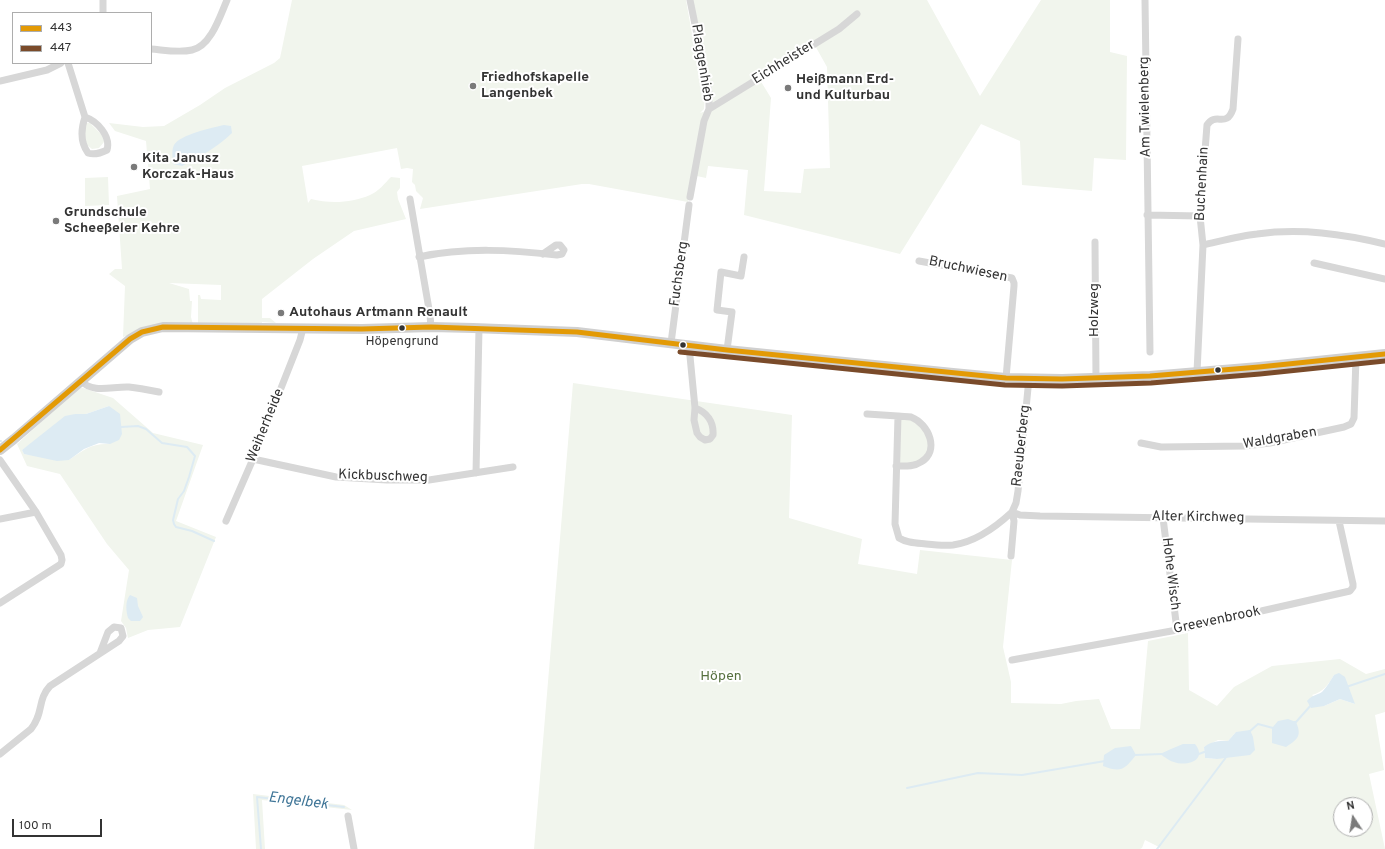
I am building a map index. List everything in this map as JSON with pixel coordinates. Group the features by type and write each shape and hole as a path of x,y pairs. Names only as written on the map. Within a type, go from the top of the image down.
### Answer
{"main road":[{"path":"0,450 130,339 142,332 155,328 362,329 430,327 577,332 689,346 1006,378 1096,379 1196,372 1385,354"}],"street":[{"path":"102,0 103,12"},
{"path":"152,49 184,51 193,50 199,47 206,42 213,31 227,0"},
{"name":"Plaggenhieb","path":"690,0 709,93 709,109 704,121 690,201"},
{"name":"Am Twielenberg","path":"1145,0 1150,352"},
{"name":"Eichheister","path":"709,109 838,29 857,14"},
{"name":"Buchenhain","path":"1196,372 1203,244 1200,216 1207,125 1210,120 1214,118 1226,119 1230,116 1232,109 1238,39"},
{"path":"0,81 47,70 59,64"},
{"path":"68,64 85,117 82,139 84,148 88,153 92,154 106,150 108,145 103,131 90,119 85,117"},
{"path":"410,199 430,315 430,327"},
{"name":"Fuchsberg","path":"671,343 690,201"},
{"path":"1147,215 1200,216"},
{"path":"1203,244 1258,234 1299,231 1335,234 1385,244"},
{"name":"Holzweg","path":"1095,242 1096,379"},
{"path":"419,257 454,252 484,250 543,254"},
{"path":"727,350 732,312 717,310 721,272 741,276 744,257"},
{"name":"Bruchwiesen","path":"920,261 1012,278 1014,286 1006,378"},
{"path":"1314,263 1385,279"},
{"name":"Weiherheide","path":"226,521 253,459 300,340 302,328"},
{"path":"476,473 479,328"},
{"path":"689,346 695,408"},
{"name":"Waldgraben","path":"1141,443 1161,447 1245,446 1270,443 1344,427 1351,424 1354,418 1356,357"},
{"name":"Raeuberberg","path":"1011,556 1014,521 1012,512 1016,503 1018,491 1029,378"},
{"path":"81,381 86,386 92,388 128,387 159,392"},
{"path":"867,414 911,417 920,423 928,432 931,438 931,450 928,456 920,463 909,466 896,466"},
{"path":"898,416 895,524 899,538 906,542 954,545 964,542 989,529 1012,512"},
{"name":"Kickbuschweg","path":"253,459 336,477 387,480 429,480 513,467"},
{"path":"0,460 36,512 61,555 62,560 61,564 0,603"},
{"path":"0,519 36,512"},
{"name":"Alter Kirchweg","path":"1012,512 1020,515 1033,516 1385,521"},
{"name":"Hohe Wisch","path":"1163,518 1177,630"},
{"name":"Greevenbrook","path":"1012,660 1177,630 1347,592 1352,589 1352,584 1339,521"},
{"path":"0,754 35,725 40,715 44,694 50,686 100,653"},
{"path":"348,816 354,849"}],"green space":[{"path":"292,0 686,0 692,34 694,34 705,96 704,109 700,113 712,109 760,80 771,98 764,191 801,193 804,169 830,168 827,67 813,42 712,103 693,0 927,0 980,96 1041,0 1110,0 1110,52 1127,56 1126,160 1094,158 1092,191 1022,185 1020,141 981,124 900,254 744,215 748,170 708,166 706,178 692,175 688,202 582,184 420,209 423,198 416,191 415,185 412,182 413,169 401,169 397,148 302,166 308,203 311,199 326,202 356,200 376,192 391,177 400,178 400,188 397,192 398,199 406,219 354,231 313,259 262,299 262,318 270,318 276,323 262,322 262,325 198,324 198,295 200,295 201,299 221,300 221,285 169,283 189,289 190,301 192,301 191,317 193,325 138,331 123,337 125,286 109,274 115,269 122,269 117,196 150,189 146,141 115,131 109,123 143,127 164,126 200,105 225,88 274,63 280,58"},
{"path":"85,123 90,123 103,136 104,142 99,148 92,149 87,145 85,139"},
{"path":"108,177 109,205 85,206 85,178"},
{"name":"Höpen","path":"573,383 792,415 789,518 862,539 858,564 917,574 920,550 1012,560 1003,647 1011,682 1011,703 1061,704 1099,699 1111,729 1140,729 1148,641 1188,633 1189,690 1217,706 1234,687 1272,666 1340,659 1366,674 1385,669 1385,712 1375,715 1384,770 1369,774 1385,849 1160,849 1159,847 1145,840 1142,848 534,849","holes":["1334,675 1355,704 1340,699 1324,706 1312,695 1325,688","1236,732 1217,759 1205,758 1204,747 1218,740 1228,741"]},
{"path":"80,387 113,398 153,433 203,445 176,521 216,537 180,627 148,630 128,638 126,628 121,621 129,570 107,544 60,474 27,466 17,444","holes":["109,406 110,444 93,446 83,450 69,460 24,454 22,450 75,414 86,414"]},
{"path":"898,416 911,418 928,432 931,448 920,463 897,465"},
{"path":"253,794 344,805 352,810 262,800 265,849 256,849"}],"shaded area":[{"path":"224,125 231,126 232,133 221,143 182,166 173,164 172,154 174,145 178,141 197,132"},
{"path":"109,406 120,414 122,434 119,440 110,444 99,443 84,449 69,460 57,461 24,454 22,450 65,416 86,414"},
{"path":"130,595 137,598 138,606 143,617 140,621 131,621 128,618 126,606"},
{"path":"1339,673 1345,677 1355,704 1340,699 1324,706 1311,708 1307,701 1313,696 1322,692 1334,675"},
{"path":"1288,719 1296,722 1299,731 1298,737 1286,747 1272,743 1272,728 1278,721"},
{"path":"1250,730 1253,737 1255,750 1250,755 1217,759 1205,758 1204,747 1207,745 1215,742 1228,741 1236,732"},
{"path":"1183,744 1195,744 1199,754 1194,761 1185,764 1179,763 1170,761 1160,754 1171,749"},
{"path":"1131,746 1136,755 1125,767 1118,770 1103,766 1104,755 1115,748"}],"waterway":[{"path":"121,427 138,426 146,429 162,443 187,447 195,456 184,491 178,499 173,520 176,527 192,531 214,541"},
{"path":"1346,687 1385,674"},
{"path":"1294,722 1296,722 1312,704"},
{"path":"1249,732 1258,724 1273,728"},
{"path":"1196,755 1207,751"},
{"path":"1135,755 1162,754"},
{"path":"1157,849 1227,756"},
{"path":"907,788 978,773 1022,775 1105,761"},
{"name":"Engelbek","path":"261,849 257,797 344,807"}],"transit line":[{"name":"443","path":"0,450 130,339 142,332 163,327 362,329 431,327 577,332 727,350 1006,378 1062,379 1150,376 1385,354"},
{"name":"447","path":"680,352 1005,385 1062,386 1151,383 1260,374 1385,361"}],"place":[{"name":"Friedhofskapelle Langenbek","path":"473,86"},
{"name":"Heißmann Erd- und Kulturbau","path":"788,88"},
{"name":"Kita Janusz Korczak-Haus","path":"134,167"},
{"name":"Grundschule Scheeßeler Kehre","path":"56,221"},
{"name":"Autohaus Artmann Renault","path":"281,313"},
{"name":"Höpengrund","path":"402,328"}]}
